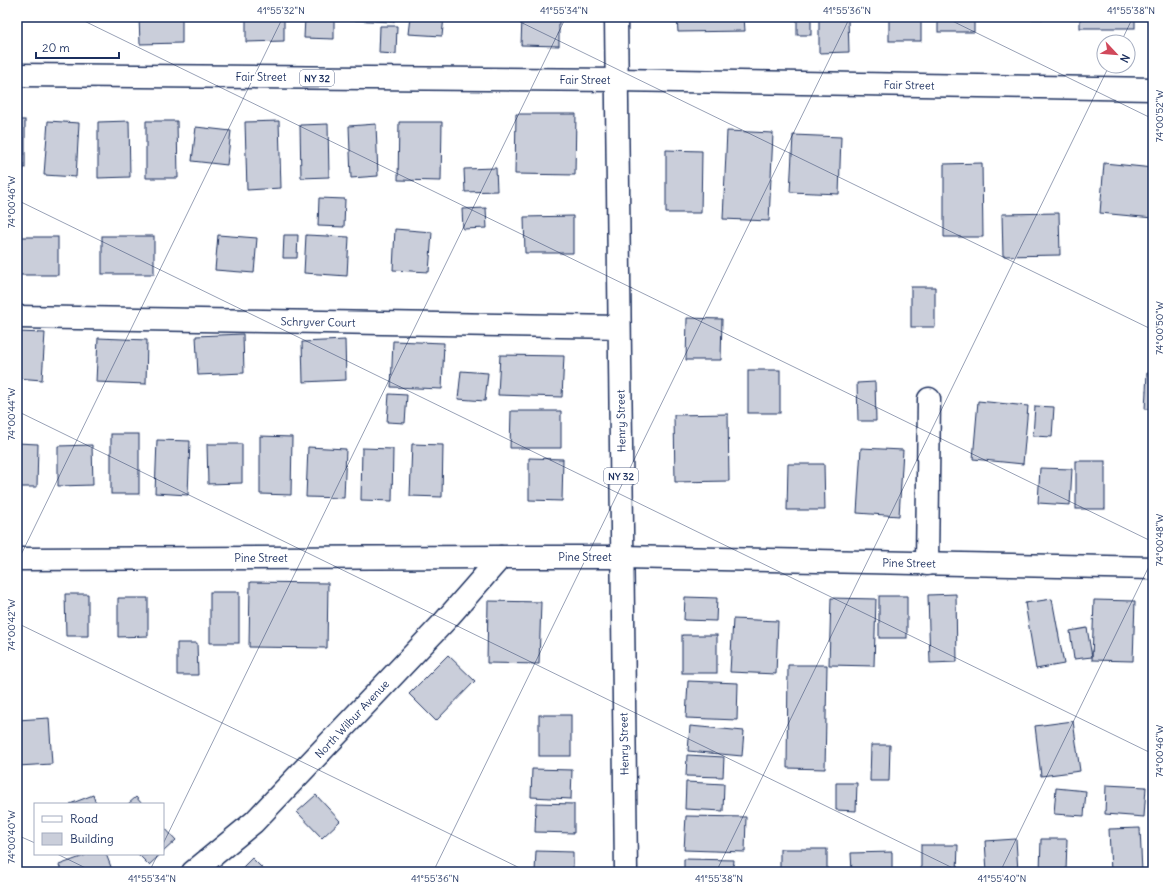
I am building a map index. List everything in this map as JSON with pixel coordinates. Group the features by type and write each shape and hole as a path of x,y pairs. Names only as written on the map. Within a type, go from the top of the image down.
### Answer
{"street":[{"name":"Henry Street","path":"616,17 626,872"},
{"name":"Fair Street","path":"17,76 617,80 1153,89"},
{"name":"Schryver Court","path":"17,317 620,327"},
{"path":"927,564 929,399"},
{"name":"North Wilbur Avenue","path":"193,872 254,822 444,622 501,557"},
{"name":"Pine Street","path":"17,559 622,557 1153,568"}],"building":[{"path":"139,17 182,17 182,43 140,44"},
{"path":"246,17 284,17 284,41 246,42"},
{"path":"305,17 334,17 334,39 304,38"},
{"path":"348,17 394,17 394,22 348,20"},
{"path":"410,17 444,17 442,36 408,34"},
{"path":"522,17 559,17 559,46 521,45"},
{"path":"677,17 744,17 745,31 678,32"},
{"path":"797,17 811,17 811,35 797,35"},
{"path":"889,17 921,17 921,41 889,41"},
{"path":"938,17 974,17 974,32 938,32"},
{"path":"1018,17 1064,17 1064,19 1018,19"},
{"path":"1080,17 1135,17 1135,28 1080,28"},
{"path":"1151,17 1153,17 1153,35 1151,35"},
{"path":"819,18 848,18 849,52 819,53"},
{"path":"380,26 397,26 396,54 379,53"},
{"path":"516,114 576,114 575,175 515,174"},
{"path":"17,120 25,120 25,168 17,168"},
{"path":"48,121 79,123 76,177 44,175"},
{"path":"129,121 130,177 98,178 98,122"},
{"path":"146,121 177,121 178,178 146,178"},
{"path":"279,121 281,188 247,190 245,122"},
{"path":"399,122 442,122 441,181 398,180"},
{"path":"328,124 329,177 301,178 300,125"},
{"path":"376,124 378,176 351,178 349,126"},
{"path":"196,127 231,131 227,165 192,161"},
{"path":"727,131 773,133 769,221 723,219"},
{"path":"793,135 841,137 839,194 790,192"},
{"path":"666,150 702,151 701,213 666,213"},
{"path":"982,163 983,237 944,237 944,164"},
{"path":"1104,163 1153,168 1153,218 1100,213"},
{"path":"496,168 497,191 465,192 464,169"},
{"path":"319,198 345,199 344,227 318,226"},
{"path":"486,208 487,228 463,229 462,209"},
{"path":"1059,213 1060,255 1003,256 1002,214"},
{"path":"573,216 573,253 525,253 524,217"},
{"path":"395,229 432,232 429,272 393,270"},
{"path":"218,235 257,238 254,273 215,270"},
{"path":"284,235 298,235 297,258 283,258"},
{"path":"306,235 349,237 347,276 304,273"},
{"path":"102,236 154,236 154,274 102,274"},
{"path":"17,237 58,237 58,275 17,275"},
{"path":"1151,248 1153,248 1153,297 1149,297"},
{"path":"911,287 935,287 935,327 911,327"},
{"path":"687,318 722,319 721,360 686,360"},
{"path":"17,332 45,333 42,380 17,378"},
{"path":"243,334 244,373 198,375 196,336"},
{"path":"98,338 147,340 146,384 96,382"},
{"path":"345,340 346,380 303,382 302,342"},
{"path":"393,341 444,343 442,389 391,387"},
{"path":"500,355 564,356 562,397 498,395"},
{"path":"748,370 780,370 780,413 748,413"},
{"path":"461,371 488,373 485,401 458,399"},
{"path":"1147,373 1153,374 1153,409 1145,409"},
{"path":"875,382 876,421 858,421 857,383"},
{"path":"389,394 407,395 405,423 387,422"},
{"path":"978,401 1028,406 1023,464 973,459"},
{"path":"1035,406 1054,407 1052,437 1033,436"},
{"path":"511,411 561,411 561,448 510,448"},
{"path":"728,414 729,481 675,482 674,415"},
{"path":"111,434 139,434 139,494 111,494"},
{"path":"260,436 292,437 291,495 260,494"},
{"path":"157,440 190,441 188,495 155,493"},
{"path":"17,443 38,444 37,487 17,487"},
{"path":"207,444 242,444 242,483 208,484"},
{"path":"412,444 443,445 442,497 410,496"},
{"path":"92,445 93,485 58,486 58,446"},
{"path":"308,447 346,449 344,498 306,497"},
{"path":"362,448 393,449 392,501 361,500"},
{"path":"861,448 903,450 899,516 857,513"},
{"path":"529,458 563,459 562,501 529,500"},
{"path":"1076,461 1105,461 1105,509 1076,509"},
{"path":"788,464 824,464 825,510 787,510"},
{"path":"1040,468 1072,469 1070,505 1038,503"},
{"path":"250,582 328,583 327,648 249,647"},
{"path":"210,592 239,592 239,643 210,643"},
{"path":"65,594 88,594 88,636 66,636"},
{"path":"956,594 957,662 930,663 928,595"},
{"path":"879,596 907,596 907,638 879,638"},
{"path":"685,597 717,598 716,621 684,620"},
{"path":"118,598 148,598 148,636 118,637"},
{"path":"831,598 876,599 874,666 829,665"},
{"path":"1052,599 1064,664 1036,669 1025,603"},
{"path":"1094,600 1135,601 1133,661 1092,660"},
{"path":"488,601 541,602 539,664 487,663"},
{"path":"733,619 778,621 776,674 730,672"},
{"path":"1087,628 1092,657 1074,659 1070,631"},
{"path":"682,635 717,635 717,673 682,673"},
{"path":"177,643 197,643 198,675 177,675"},
{"path":"448,655 475,681 436,721 409,694"},
{"path":"788,665 827,665 825,769 787,768"},
{"path":"688,681 738,683 737,720 686,718"},
{"path":"539,715 571,715 571,756 539,756"},
{"path":"49,718 52,764 18,766 17,720"},
{"path":"1073,721 1080,771 1041,776 1035,726"},
{"path":"690,726 744,731 742,756 688,751"},
{"path":"871,745 890,745 889,781 870,781"},
{"path":"687,755 724,757 723,777 686,776"},
{"path":"532,769 572,770 571,799 531,797"},
{"path":"686,782 724,784 723,811 685,809"},
{"path":"836,783 857,783 856,811 836,810"},
{"path":"1106,785 1146,787 1144,817 1105,814"},
{"path":"1056,788 1086,791 1084,816 1054,814"},
{"path":"93,795 96,803 73,803"},
{"path":"316,795 340,821 322,838 297,812"},
{"path":"136,797 141,803 129,803"},
{"path":"536,803 574,804 574,833 535,832"},
{"path":"686,816 746,817 745,852 684,850"},
{"path":"164,827 176,840 164,851"},
{"path":"1140,828 1142,872 1111,872 1109,829"},
{"path":"1016,839 1018,872 987,872 985,841"},
{"path":"1041,839 1067,839 1066,872 1040,872"},
{"path":"921,845 958,845 957,872 921,872"},
{"path":"780,849 827,849 827,872 780,872"},
{"path":"536,851 573,852 573,872 535,872"},
{"path":"892,852 892,872 852,872 851,853"},
{"path":"86,855 106,855 113,872 62,872 59,865"},
{"path":"139,855 160,855 149,865"},
{"path":"252,858 266,872 238,872"},
{"path":"684,859 734,860 733,872 684,872"}]}
